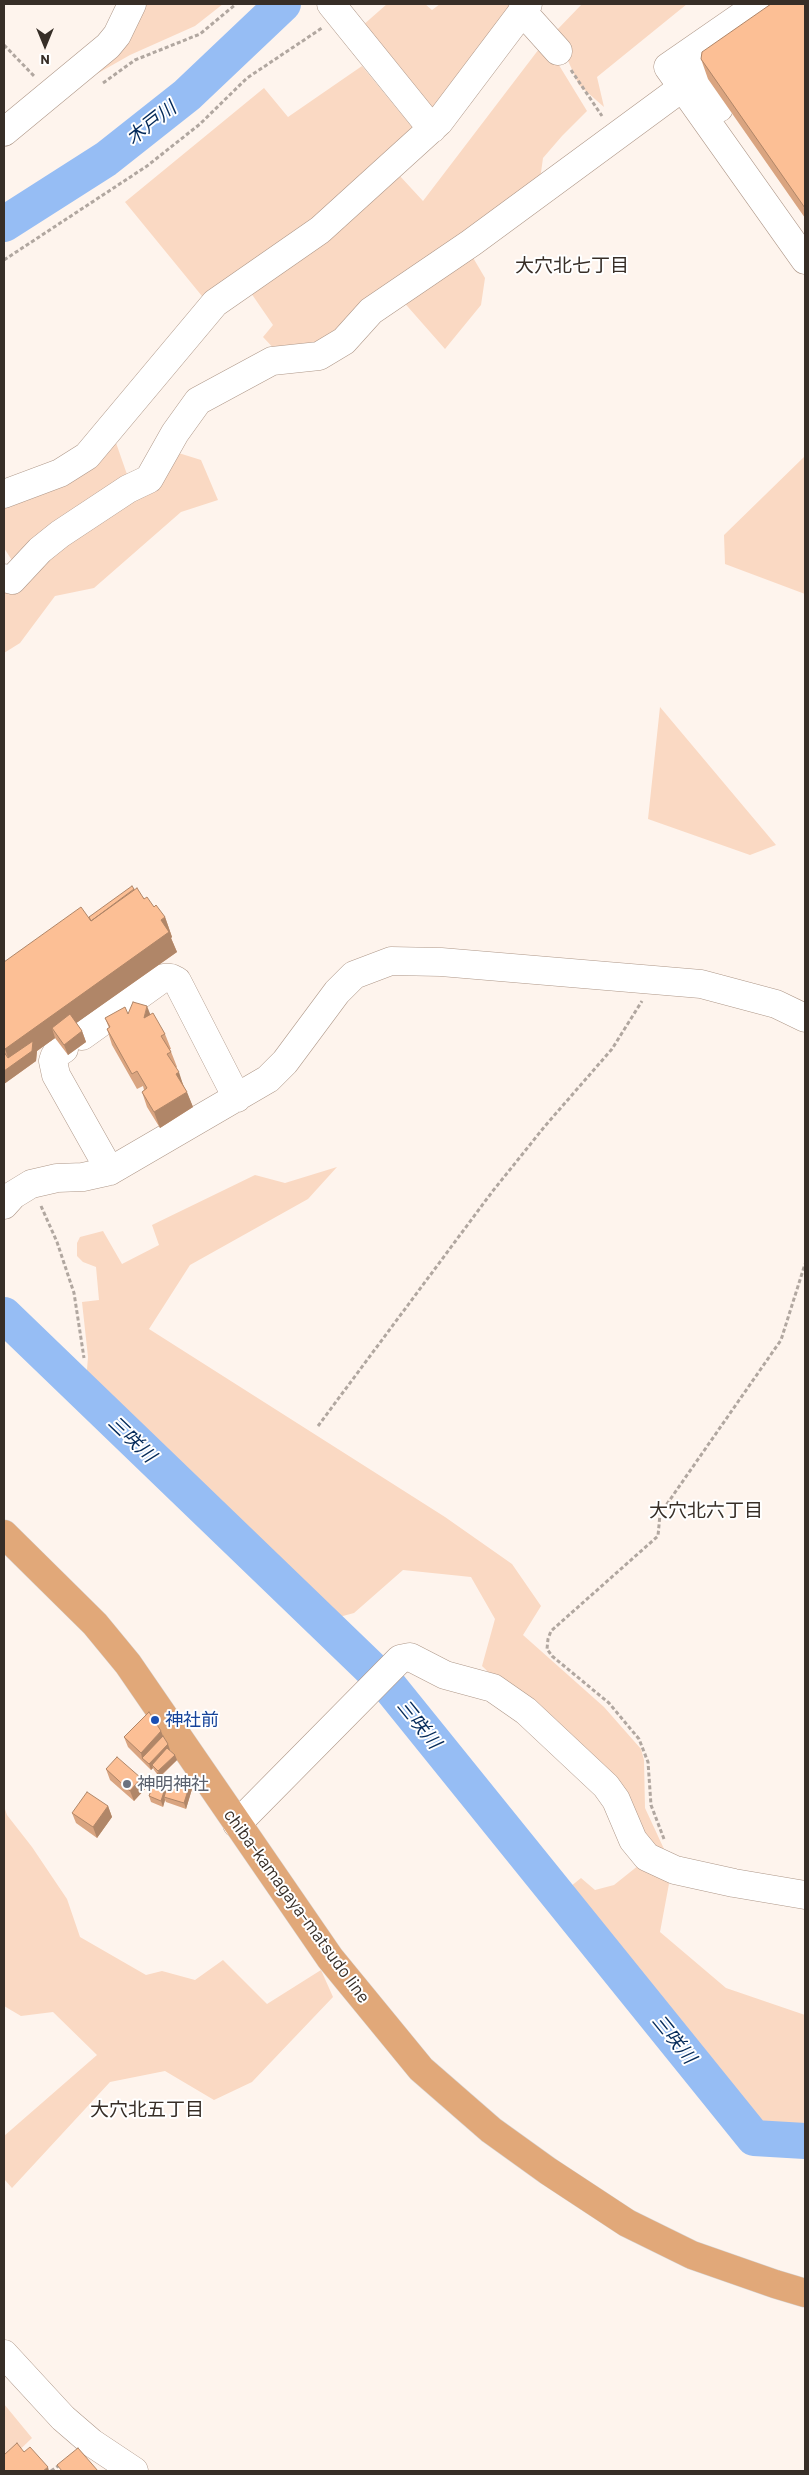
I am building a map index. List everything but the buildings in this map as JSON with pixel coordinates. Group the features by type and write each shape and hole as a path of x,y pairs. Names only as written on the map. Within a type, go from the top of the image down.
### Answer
{"main road":[{"name":"chiba-kamagaya-matsudo line","path":"4,1534 95,1624 128,1664 330,1958 399,2045 427,2075 476,2118 600,2206 654,2237 692,2255 805,2293"}],"street":[{"path":"4,132 108,46 117,35 132,4"},
{"path":"759,4 668,67 805,260"},
{"path":"787,4 701,67 699,80 805,230"},
{"path":"4,494 60,473 87,456 215,304 320,230 432,128 525,7 558,51"},
{"path":"335,8 432,128"},
{"path":"4,578 12,580 40,550 60,534 128,489 149,480 174,433 198,401 272,361 319,356 344,341 371,311 470,242 608,127 683,87"},
{"path":"4,1205 13,1196 31,1184 57,1178 84,1177 110,1171 268,1079 285,1062 337,992 354,975 391,960 441,962 701,984 776,1004 805,1018"},
{"path":"110,1171 56,1074 53,1061 55,1055 163,978 171,978 177,981 237,1098"},
{"path":"237,1824 400,1659 410,1657 445,1675 493,1688 526,1711 606,1786 616,1800 633,1840 647,1857 676,1870 734,1883 805,1895"},
{"path":"8,2365 92,2443 134,2471"}],"path":[{"path":"97,86 135,60 200,34 236,4"},
{"path":"4,260 147,166 200,124 246,78 335,8"},
{"path":"4,45 50,94"},
{"path":"558,51 608,127"},
{"path":"318,1426 492,1192 545,1126 612,1049 655,981"},
{"path":"31,1184 57,1242 74,1293 84,1358"},
{"path":"676,1870 650,1805 648,1762 640,1739 609,1703 546,1649 548,1639 551,1631 658,1536 660,1514 781,1340 805,1264"}],"shaded area":[{"path":"140,4 223,4 195,26 130,55 49,101"},
{"path":"387,4 425,4 432,10 440,4 509,4 515,12 436,117 362,26"},
{"path":"582,4 687,4 597,77 604,107 579,85 555,32"},
{"path":"542,45 554,57 587,111 543,158 539,187 462,239 485,278 481,305 445,349 401,299 342,336 280,355 263,337 273,325 251,293 399,175 423,201"},
{"path":"362,66 417,133 316,225 206,301 125,202 264,88 288,117"},
{"path":"115,440 130,483 17,568 4,548 4,500"},
{"path":"169,450 201,460 218,500 181,512 94,588 55,596 20,643 4,653 4,586"},
{"path":"805,456 805,594 725,564 724,535"},
{"path":"660,707 776,845 750,855 648,819"},
{"path":"337,1167 308,1199 190,1265 149,1329 445,1517 512,1564 541,1606 523,1635 604,1707 641,1749 644,1760 645,1808 670,1862 527,1709 482,1666 495,1619 471,1577 403,1570 354,1613 328,1620 86,1382 88,1357 82,1302 99,1300 96,1267 83,1262 77,1256 77,1243 80,1237 103,1231 122,1264 159,1245 152,1225 255,1175 285,1183"},
{"path":"4,1806 7,1815 32,1847 67,1899 80,1937 146,1975 162,1971 195,1980 223,1960 267,2004 321,1970 333,1997 252,2082 214,2100 165,2071 110,2082 12,2188 4,2179 4,2136 97,2055 53,2012 21,2016 4,2006"},
{"path":"644,1861 671,1873 660,1932 726,1988 805,2015 805,2134 765,2131 565,1891 581,1878 595,1890 614,1885"},
{"path":"4,2404 32,2438 4,2465"}],"waterway":[{"name":"木戸川","path":"4,224 106,159 187,95 283,4"},
{"name":"三咲川","path":"4,1315 389,1686 754,2138 805,2141"}],"place":[{"name":"神社前","path":"155,1720"},
{"name":"神明神社","path":"127,1784"}],"district":[{"name":"大穴北七丁目","path":"572,266"},
{"name":"大穴北六丁目","path":"706,1511"},
{"name":"大穴北五丁目","path":"147,2110"}]}
